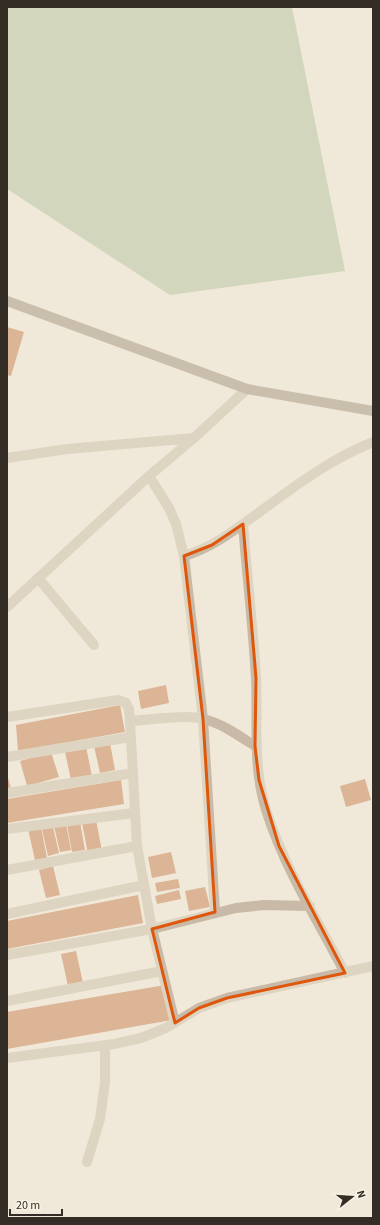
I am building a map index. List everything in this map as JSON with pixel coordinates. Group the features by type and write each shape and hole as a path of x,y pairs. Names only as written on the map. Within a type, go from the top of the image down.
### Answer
{"main road":[{"path":"7,301 247,389 373,411"}],"street":[{"path":"7,607 149,476 194,438 247,389"},
{"path":"7,458 67,449 194,438"},
{"path":"184,556 212,545 330,463 356,448 373,442"},
{"path":"149,476 169,508 176,524 184,556 203,719 215,912"},
{"path":"243,524 256,678 255,746 259,780 267,812 279,846 345,973"},
{"path":"38,578 94,645"},
{"path":"7,717 118,700 126,703 129,709 130,721 137,846 152,929 175,1023"},
{"path":"130,721 182,718 203,719 236,734 255,746"},
{"path":"7,757 131,737"},
{"path":"7,793 133,773"},
{"path":"7,829 134,813"},
{"path":"7,870 137,846"},
{"path":"7,914 144,885"},
{"path":"7,955 152,929 215,912 264,905 310,906"},
{"path":"7,1058 105,1046 141,1038 175,1023 200,1008 227,998 373,966"},
{"path":"7,1001 162,970"},
{"path":"87,1162 100,1119 105,1082 105,1046"}],"highlighted area":[{"path":"243,524 256,678 255,746 259,780 279,846 345,973 227,998 199,1008 175,1023 152,929 215,912 203,719 184,556 212,545"}],"green space":[{"path":"7,7 292,7 345,271 170,295 7,189"}],"building":[{"path":"7,327 24,332 11,376 7,375"},
{"path":"166,685 169,703 141,709 138,691"},
{"path":"120,705 125,732 18,751 16,725"},
{"path":"110,743 115,770 100,773 94,746"},
{"path":"86,747 92,776 71,780 65,752"},
{"path":"51,752 59,777 27,786 20,761"},
{"path":"7,774 11,788 7,789"},
{"path":"365,779 371,800 346,807 340,786"},
{"path":"121,780 124,804 7,823 7,799"},
{"path":"96,820 102,851 88,854 82,823"},
{"path":"80,822 85,850 72,852 67,825"},
{"path":"66,824 71,850 60,852 54,826"},
{"path":"41,827 47,858 35,860 28,829"},
{"path":"53,827 59,853 48,856 42,829"},
{"path":"171,852 176,873 152,878 148,857"},
{"path":"53,866 60,895 46,898 39,870"},
{"path":"178,879 180,888 157,892 155,883"},
{"path":"205,887 210,907 189,911 185,891"},
{"path":"179,890 181,899 157,904 155,896"},
{"path":"138,895 143,923 7,949 7,921"},
{"path":"76,951 83,983 68,986 61,954"},
{"path":"165,985 172,1020 7,1049 7,1012"}]}
